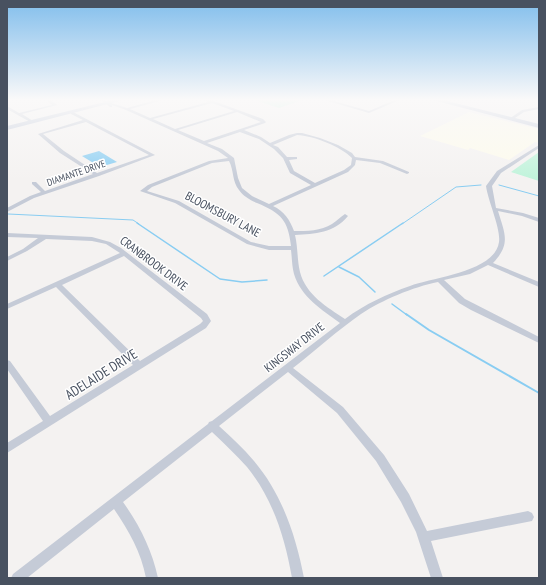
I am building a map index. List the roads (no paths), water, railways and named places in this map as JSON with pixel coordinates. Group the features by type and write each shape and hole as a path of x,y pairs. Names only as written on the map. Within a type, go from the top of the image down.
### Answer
{"street":[{"path":"64,126 40,133 62,152 97,175"},
{"name":"DIAMANTE DRIVE","path":"7,210 21,201 153,155 98,126"},
{"path":"167,126 223,151 232,159 240,189 245,194 283,215 289,224 297,274 304,288 314,300 345,322"},
{"path":"175,130 187,126"},
{"path":"203,143 251,126"},
{"path":"240,130 271,144 278,149 290,170 294,174 315,185"},
{"path":"271,144 300,134 341,148 347,151 354,158 381,162 407,173"},
{"name":"KINGSWAY DRIVE","path":"17,578 345,322 388,297 423,283 476,269 488,263 497,255 502,244 489,186 496,175 539,146"},
{"path":"285,159 295,158"},
{"path":"269,206 348,170 353,165 354,158"},
{"name":"BLOOMSBURY LANE","path":"232,159 211,162 150,186 143,191 177,202 253,244 274,248 294,248"},
{"path":"34,183 45,193"},
{"path":"494,209 524,215 539,220"},
{"path":"291,233 327,230 336,226 345,216"},
{"name":"CRANBROOK DRIVE","path":"7,235 99,240 112,245 204,316 207,321"},
{"path":"7,259 25,250 44,237"},
{"path":"7,307 124,254"},
{"path":"488,263 539,285"},
{"path":"439,279 462,300 539,340"},
{"path":"57,284 139,366"},
{"name":"ADELAIDE DRIVE","path":"7,448 203,326 207,321"},
{"path":"8,365 49,422"},
{"path":"287,367 329,400 361,433 393,477 424,537 437,578"},
{"path":"212,425 254,469 272,497 287,533 298,578"},
{"path":"114,501 140,538 150,563 152,578"},
{"path":"424,537 528,517"}],"water":[{"path":"99,151 117,162 100,167 82,156"}],"waterway":[{"path":"402,224 456,187 481,185"},
{"path":"499,185 539,196"},
{"path":"8,214 133,220 139,224"},
{"path":"137,223 220,279 242,282 267,280"},
{"path":"324,276 403,223"},
{"path":"339,267 359,277 375,292"},
{"path":"392,304 407,315"},
{"path":"406,314 429,330 539,393"}]}
